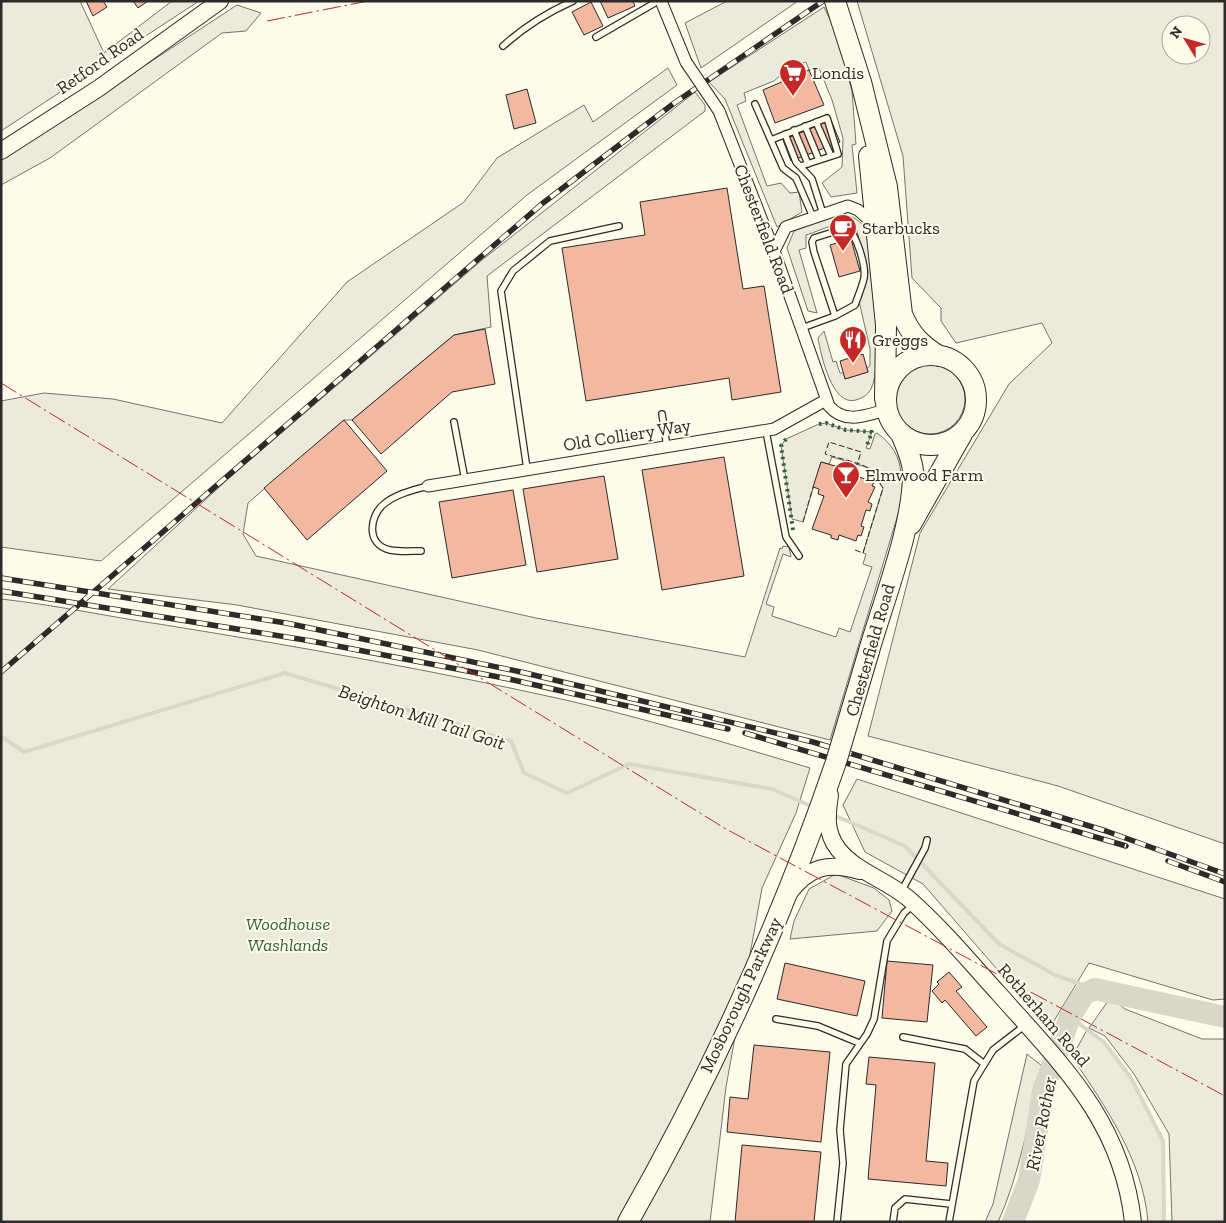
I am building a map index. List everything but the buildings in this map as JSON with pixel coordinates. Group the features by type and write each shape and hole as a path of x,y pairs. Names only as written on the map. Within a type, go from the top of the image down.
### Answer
{"highway":[{"path":"836,1 861,82 887,187 902,314 906,325 922,346 959,365 966,372 971,381 975,396 974,411 962,432 944,444 926,445 912,441 901,434 892,422 886,405 886,325 861,82"},
{"path":"886,405 892,378 903,366 925,355 939,356"},
{"name":"Chesterfield Road","path":"903,539 962,432"},
{"name":"Chesterfield Road","path":"836,762 903,539 913,472 911,458 901,434"},
{"name":"Mosborough Parkway","path":"628,1222 662,1162 765,948 782,904 823,813 836,762"}],"street":[{"name":"Retford Road","path":"1,150 99,88 220,1"},
{"name":"Chesterfield Road","path":"659,1 686,62 719,111 774,251 826,400 833,411 843,417 856,418 886,405"},
{"path":"774,251 786,227 848,206 858,210 875,225"},
{"name":"Old Colliery Way","path":"428,486 766,431 774,429 826,400"},
{"path":"823,813 829,833 838,850 850,862 869,873"},
{"path":"782,904 799,881 821,868 841,866 869,873"},
{"name":"Rotherham Road","path":"869,873 902,892 932,920 1070,1073 1091,1102 1108,1134 1122,1168 1133,1222"}],"lane":[{"path":"503,46 521,29 549,12 573,1"},
{"path":"596,37 659,1"},
{"path":"755,104 783,168 796,178 818,216"},
{"path":"771,140 827,118 838,154 801,166"},
{"path":"816,122 831,156"},
{"path":"805,126 819,160"},
{"path":"794,130 808,164"},
{"path":"785,134 796,162 812,179 818,216"},
{"path":"527,469 517,415 501,291 513,271 550,241 618,226"},
{"path":"802,328 835,316 856,305 864,276 852,233 846,228 816,236 812,242 835,316"},
{"path":"662,414 667,447"},
{"path":"454,422 466,480"},
{"path":"766,431 786,536 799,556"},
{"path":"421,551 390,550 382,547 372,535 372,522 378,510 390,499 428,486"},
{"path":"902,892 926,848 927,840"},
{"path":"837,1222 843,1163 840,1130 843,1079 846,1064 874,1019 887,941 904,914 914,904"},
{"path":"776,1019 818,1026 859,1043"},
{"path":"949,1222 974,1081 993,1050 1026,1025"},
{"path":"903,1037 964,1049 984,1063"},
{"path":"893,1222 894,1208 905,1199 951,1204"}],"green space":[{"path":"1,1 80,1 104,53 172,1 199,1 1,131"},
{"path":"727,1 798,1 701,68 685,23"},
{"path":"857,1 1225,1 1225,844 1058,786 868,736 920,533 1009,384 1052,343 1042,323 956,343 941,321 941,308 912,278 903,156"},
{"path":"237,5 261,13 246,31 222,33 50,158 1,185 1,160"},
{"path":"824,7 836,32 852,91 856,144 852,145 857,193 831,197 822,183 842,167 843,138 832,100 819,68 809,70 806,62 789,68 774,81 744,93 746,101 737,105 767,186 781,183 790,193 799,192 802,212 777,227 725,99 709,82"},
{"path":"668,68 677,85 527,195 101,561 1,547 1,401 44,393 113,399 222,423 347,282 464,202 497,158 584,105 593,122"},
{"path":"695,92 705,105 705,111 487,276 491,327 454,335 352,420 344,420 248,503 243,534 256,556 536,618 745,657 780,548 782,549 783,546 789,547 791,557 783,554 766,604 774,607 772,616 836,637 839,628 850,632 872,567 863,564 866,554 863,553 883,488 869,468 832,457 829,464 821,462 803,522 792,519 781,446 786,439 819,424 826,423 846,430 872,432 866,448 870,449 877,433 887,442 897,456 901,475 905,478 902,501 830,740 478,650 237,605 108,589 227,480 482,260"},
{"path":"846,215 853,217 867,230 877,288 878,336 875,377 870,391 865,396 856,400 848,400 840,396 834,388 825,367 818,338 824,331 833,362 836,361 840,373 844,373 845,379 868,372 870,349 859,301 868,272 856,228 844,224 824,228 806,235 806,248 799,250 817,313 808,311 787,248 794,231 823,219"},
{"path":"930,364 943,367 955,374 962,386 965,399 962,412 955,424 943,431 930,434 917,431 905,424 898,412 895,399 898,386 905,374 917,367"},
{"name":"Woodhouse Washlands","path":"1,599 318,651 520,690 630,716 810,768 796,813 762,888 726,1087 710,1222 1,1222"},
{"path":"857,779 1225,899 1225,999 1213,1000 1089,963 1049,1029 923,884 865,852 843,805"},
{"path":"836,874 874,888 889,900 892,911 877,931 790,939 794,921 809,889"},
{"path":"1111,997 1125,1009 1202,1039 1225,1039 1225,1222 1172,1222 1169,1134 1134,1074 1105,1036 1089,1028"},
{"path":"1087,1030 1104,1042 1131,1078 1163,1141 1164,1222 1148,1222 1145,1199 1130,1155 1109,1114 1072,1057"},
{"path":"1027,1054 1042,1066 1023,1145 1006,1204 998,1222 985,1222 993,1204"}],"waterway":[{"name":"Beighton Mill Tail Goit","path":"1,736 24,752 285,673 511,741 524,773 567,793 629,764 772,789 813,807"},
{"name":"Beighton Mill Tail Goit","path":"831,814 905,846 999,944 1055,975 1095,989"},
{"name":"River Rother","path":"1013,1222 1029,1180 1043,1091 1070,1017 1084,994 1095,989 1225,1017"},
{"path":"1070,1017 1104,1042 1131,1078 1163,1141 1164,1222"}],"railway":[{"path":"1,672 543,203 673,104 823,1"},
{"path":"1,578 286,623 521,672 813,742 1106,831 1225,874"},
{"path":"1,591 311,641 509,679 728,729"},
{"path":"745,733 1126,846"},
{"path":"1168,861 1225,882"}],"hedge":[{"path":"819,424 826,423 846,430 872,432 866,448"},
{"path":"786,439 781,446 793,530"}],"fence":[{"path":"855,550 863,553 883,488 868,468 864,466 859,464 853,462 825,454 829,442 861,452 857,465"},
{"path":"803,522 813,487"}],"power":[{"path":"267,21 368,1"},
{"path":"1,383 726,829 1225,1096"}],"place":[{"name":"Londis","path":"793,97"},
{"name":"Starbucks","path":"843,252"},
{"name":"Greggs","path":"853,364"},
{"name":"Elmwood Farm","path":"846,499"}]}
